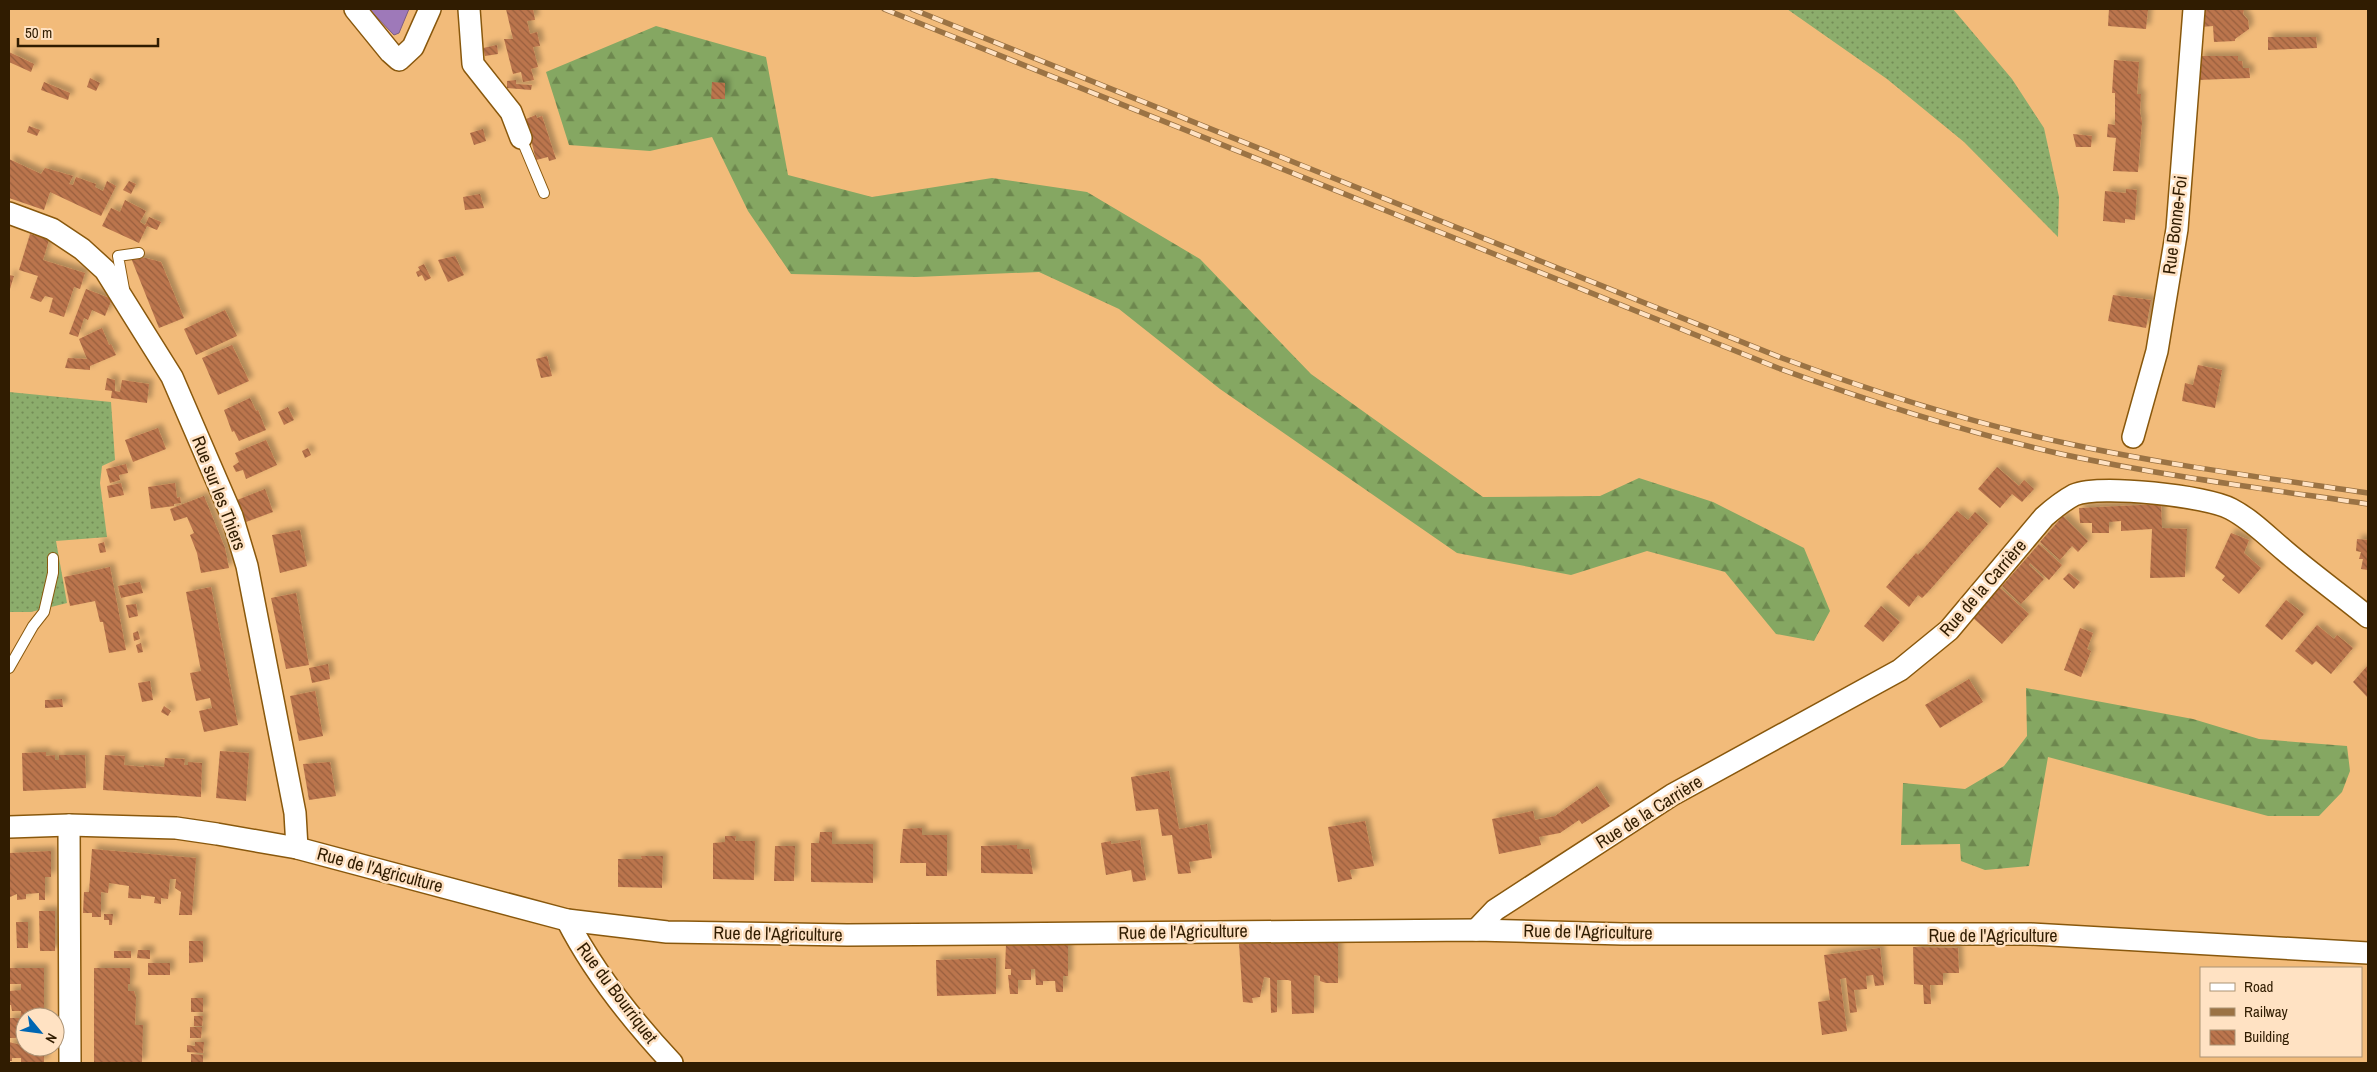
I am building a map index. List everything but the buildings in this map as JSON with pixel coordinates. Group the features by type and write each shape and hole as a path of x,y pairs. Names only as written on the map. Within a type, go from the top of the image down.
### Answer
{"street":[{"path":"355,9 390,52 399,60 413,47 430,9"},
{"path":"468,9 473,64 511,112 520,138"},
{"name":"Rue Bonne-Foi","path":"2133,437 2157,352 2177,229 2194,9"},
{"name":"Rue sur les Thiers","path":"9,214 52,229 82,249 105,270 172,376 232,516 247,566 296,813 297,848"},
{"name":"Rue de la Carrière","path":"1476,930 1495,910 1672,795 1900,670 1949,630 2044,518 2058,506 2076,495 2100,490 2119,489 2190,499 2230,508 2254,522 2284,551 2368,617"},
{"path":"69,825 70,1063"},
{"name":"Rue de l'Agriculture","path":"9,827 69,825 176,828 297,848 566,920 667,932 848,935 1476,930 1623,934 2031,934 2368,953"},
{"name":"Rue du Bourriquet","path":"566,920 585,954 601,977 650,1040 672,1063"}],"lane":[{"path":"520,138 544,193"},
{"path":"126,301 118,256 139,253"},
{"path":"9,668 28,634 44,612 53,573 53,558"}],"green space":[{"path":"1787,9 1953,9 2012,79 2044,128 2059,197 2058,237 1964,142 1887,79"},
{"path":"656,26 766,57 788,175 872,197 992,178 1087,192 1200,259 1311,374 1483,497 1600,496 1639,478 1713,502 1804,548 1830,611 1814,641 1776,634 1725,572 1647,551 1571,575 1457,553 1220,389 1119,309 1039,272 916,277 791,274 748,211 712,137 650,151 569,145 546,72"},
{"path":"9,392 111,402 115,460 102,466 100,483 107,537 56,541 67,603 31,612 9,612"},
{"path":"2026,688 2193,719 2259,739 2347,746 2350,771 2342,792 2319,816 2268,816 2048,757 2029,866 1985,870 1961,861 1960,844 1901,845 1903,783 1965,789 2004,766 2027,736"}],"shaded area":[{"path":"369,9 409,9 399,33 394,35"}],"railway":[{"path":"884,9 1778,368 1848,393 1918,416 2061,454 2176,476 2368,504"},
{"path":"912,9 1782,358 1851,383 1957,416 2065,443 2178,465 2368,493"}]}
